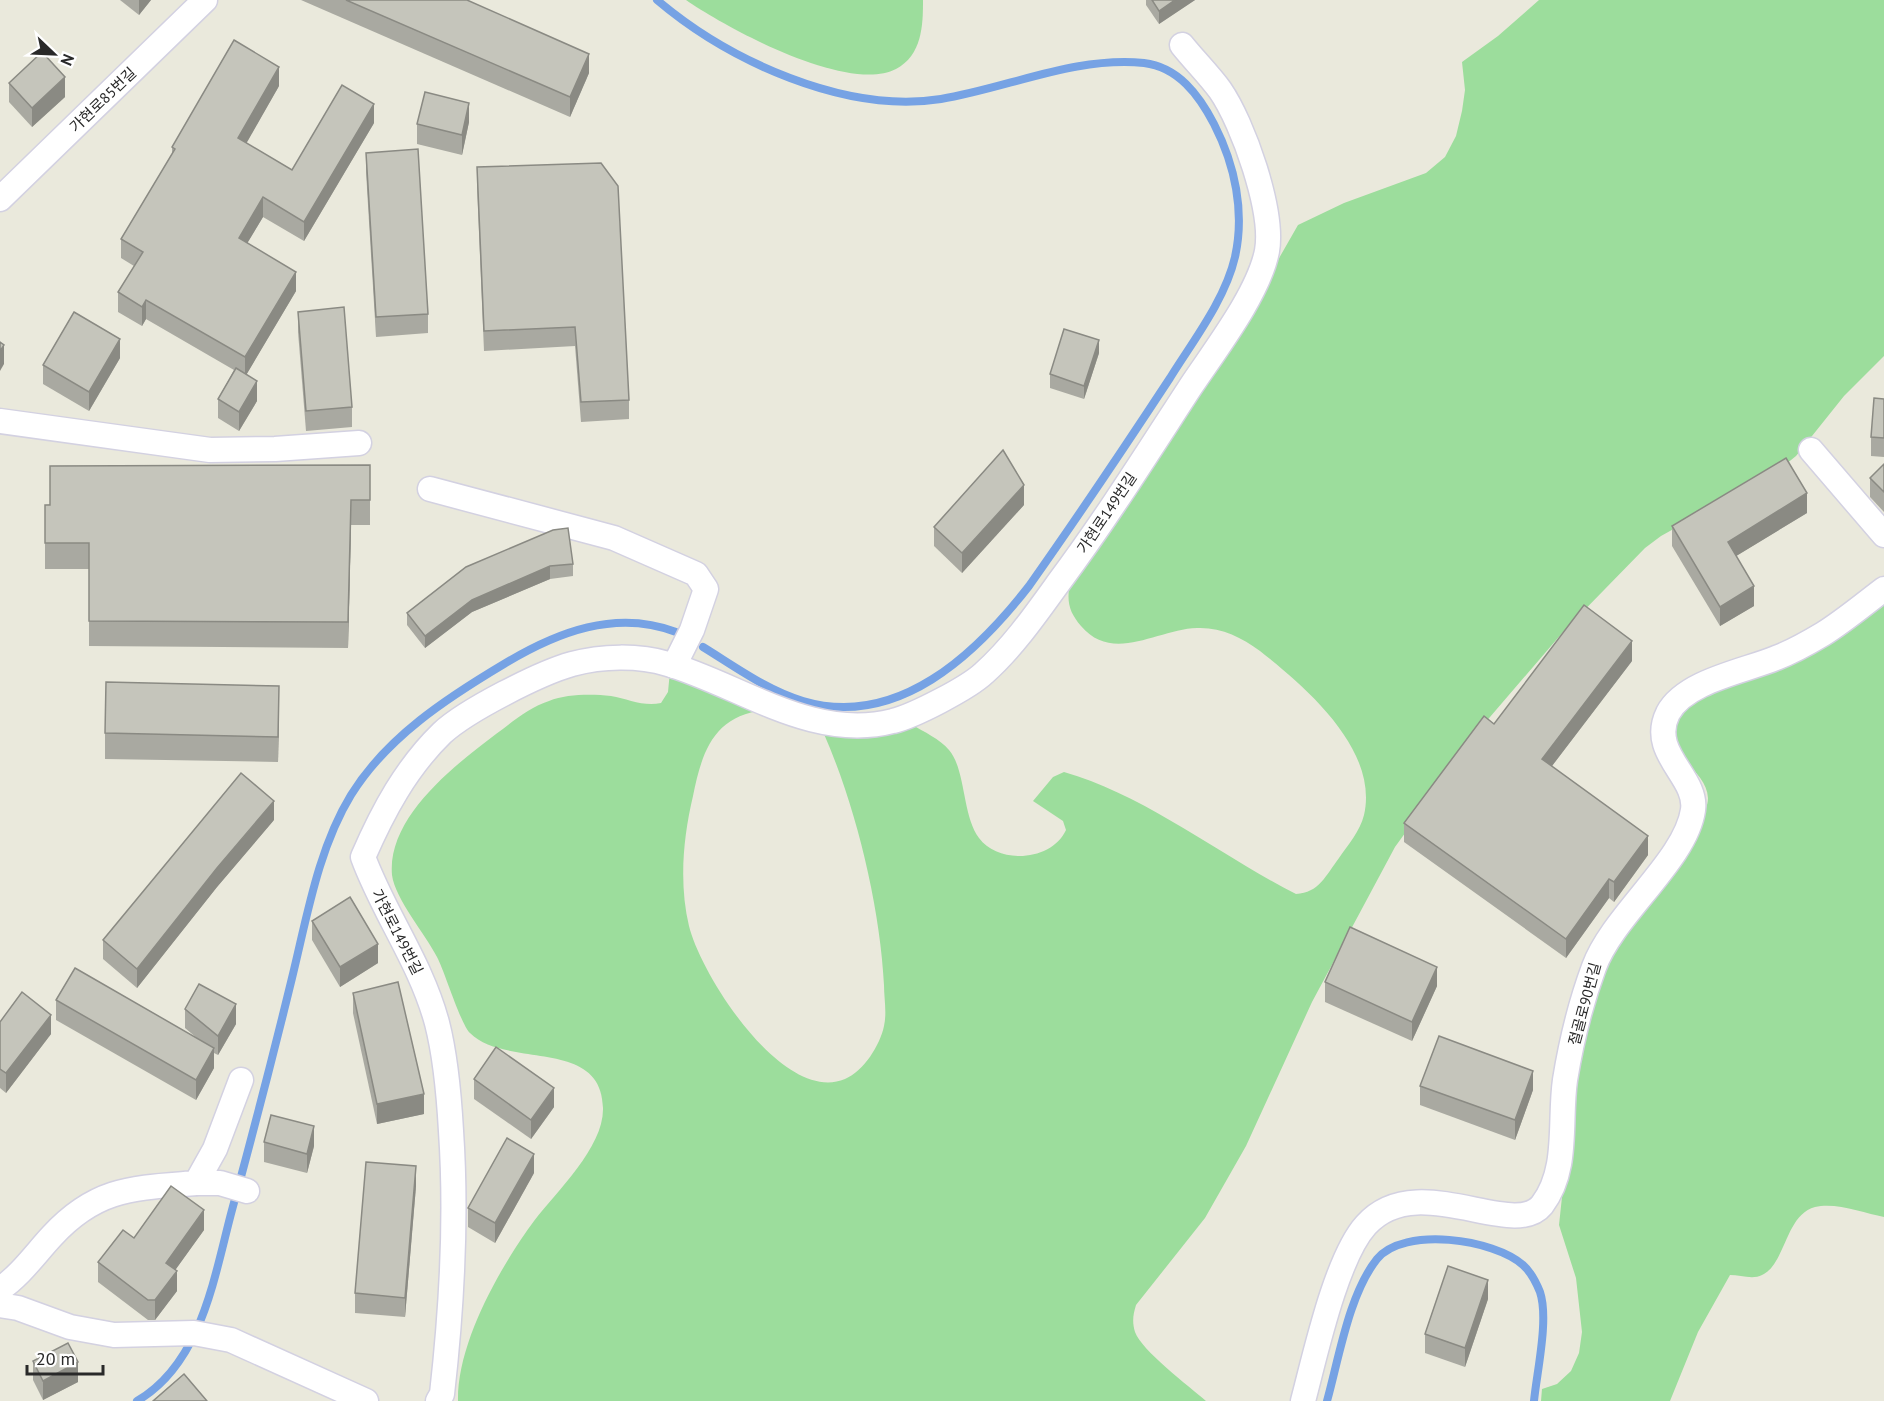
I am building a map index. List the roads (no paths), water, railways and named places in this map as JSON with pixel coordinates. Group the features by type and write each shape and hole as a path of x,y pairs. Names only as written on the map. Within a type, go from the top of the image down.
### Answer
{"lane":[{"name":"가현로85번길","path":"0,199 206,0"},
{"name":"가현로149번길","path":"438,1401 442,1395 453,1296 454,1171 448,1084 437,1022 413,957 375,890 363,856 383,812 411,770 444,731 497,696 572,664 621,657 674,666 796,716 842,725 892,722 930,705 982,676 1023,632 1077,559 1226,333 1261,274 1268,248 1264,207 1249,147 1221,92 1182,45"},
{"path":"0,421 210,450 266,450 360,443"},
{"path":"1811,450 1884,535"},
{"path":"430,489 614,538 696,574 705,589 703,604 674,666"},
{"name":"절골로90번길","path":"1303,1401 1331,1300 1349,1253 1366,1225 1387,1210 1411,1202 1430,1201 1499,1215 1525,1216 1539,1208 1552,1189 1558,1165 1565,1081 1593,968 1601,949 1674,853 1692,820 1695,802 1669,755 1663,732 1668,712 1683,696 1712,680 1777,658 1823,634 1884,589"},
{"path":"196,1183 215,1149 241,1080"},
{"path":"0,1289 60,1227 95,1200 118,1191 196,1183 220,1183 247,1191"},
{"path":"0,1305 18,1308 70,1327 114,1335 194,1333 231,1340 366,1401"}],"waterway":[{"path":"657,0 718,43 753,62 790,78 828,90 866,98 904,102 941,99 1067,68 1093,64 1118,62 1156,66 1167,70 1186,84 1208,113 1228,156 1238,206 1239,223 1235,257 1224,289 1207,320 1118,457 1029,586 985,637 959,660 932,680 902,695 871,704 838,707 790,697 703,647"},
{"path":"137,1401 159,1385 177,1365 191,1342 202,1316 219,1263 315,884 330,838 351,795 382,755 420,720 461,691 524,652 587,627 609,624 654,625 676,632"},
{"path":"1327,1401 1346,1327 1367,1273 1377,1259 1390,1249 1407,1242 1427,1240 1449,1240 1492,1248 1510,1256 1531,1274 1540,1292 1543,1316 1542,1345 1534,1401"}]}
